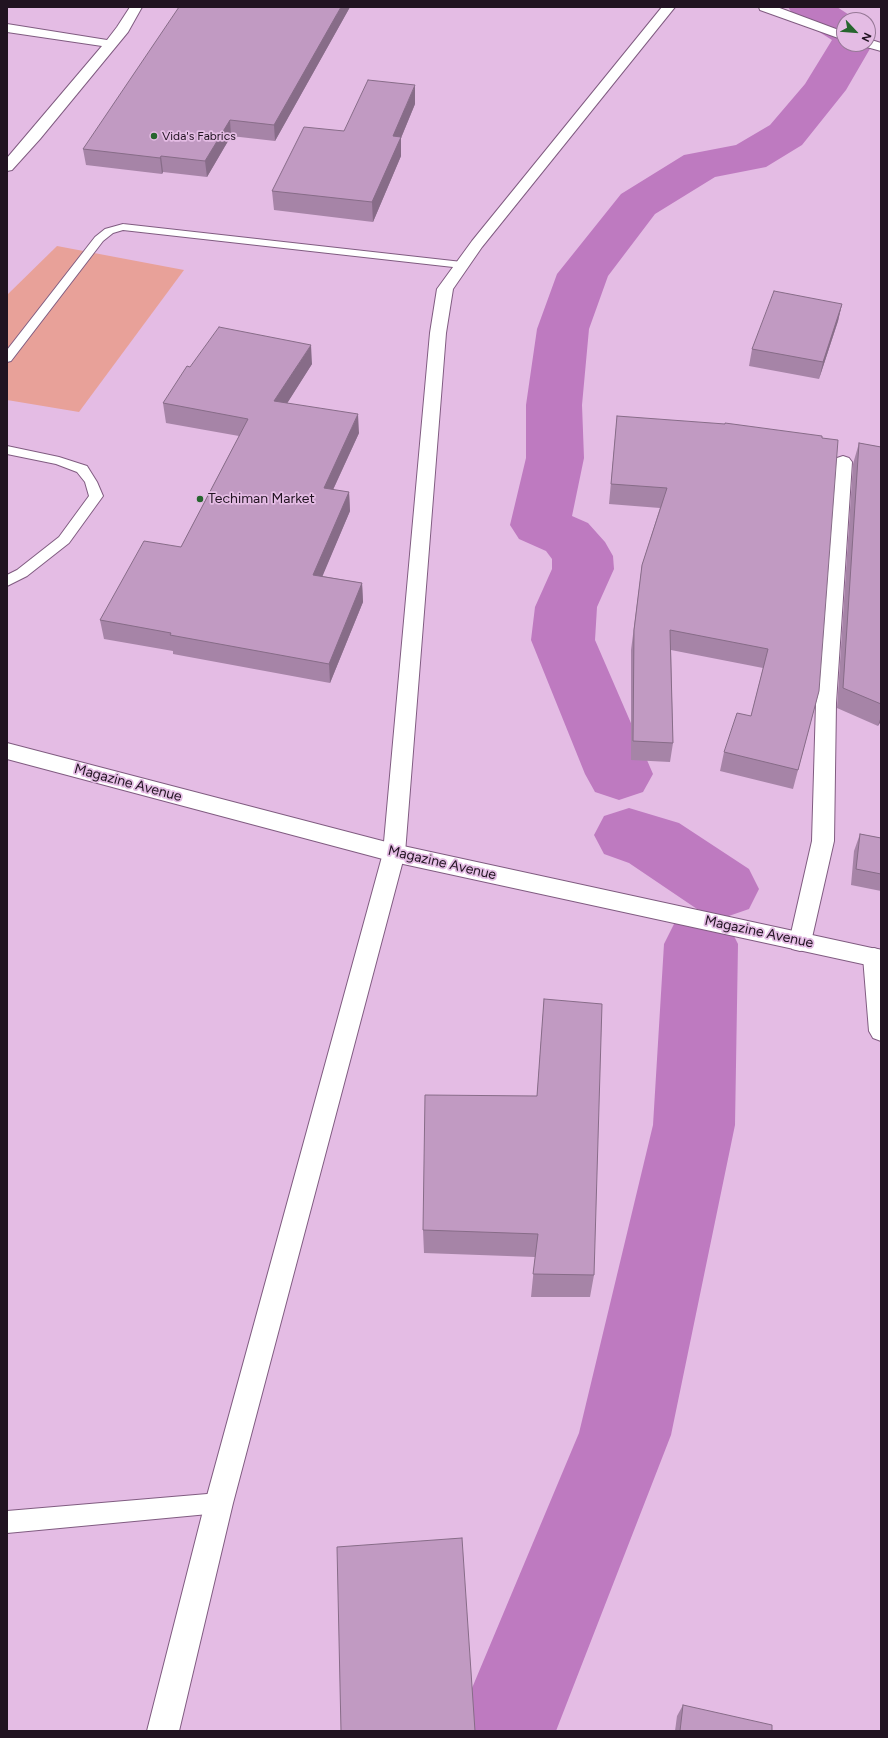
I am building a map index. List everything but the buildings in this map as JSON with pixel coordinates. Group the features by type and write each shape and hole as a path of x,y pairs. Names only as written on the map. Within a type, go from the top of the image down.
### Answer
{"street":[{"path":"7,167 14,151 123,29 136,7"},
{"path":"163,1731 219,1503 394,853 438,333 445,289 477,244 669,7"},
{"path":"765,7 836,33"},
{"path":"7,28 110,44"},
{"path":"800,942 823,841 826,703 843,462"},
{"name":"Magazine Avenue","path":"7,752 394,853 877,958"},
{"path":"877,958 881,1031"}],"lane":[{"path":"7,358 99,240 109,231 123,227 462,265"},
{"path":"7,450 58,461 82,470 91,482 96,496 64,540 22,573 7,582"},
{"path":"7,1522 219,1503"}],"shaded area":[{"path":"57,246 184,270 79,412 7,400 7,295"}],"waterway":[{"path":"809,7 836,25"},
{"path":"619,774 563,640 566,607 583,569 583,556 567,537 540,525 555,458 554,405 563,329 583,274 638,204 701,165 749,157 786,135 824,90 846,52"},
{"path":"629,835 654,843 723,889"},
{"path":"505,1731 625,1435 694,1125 701,944"}],"place":[{"name":"Vida's Fabrics","path":"154,136"},
{"name":"Techiman Market","path":"200,499"}]}
